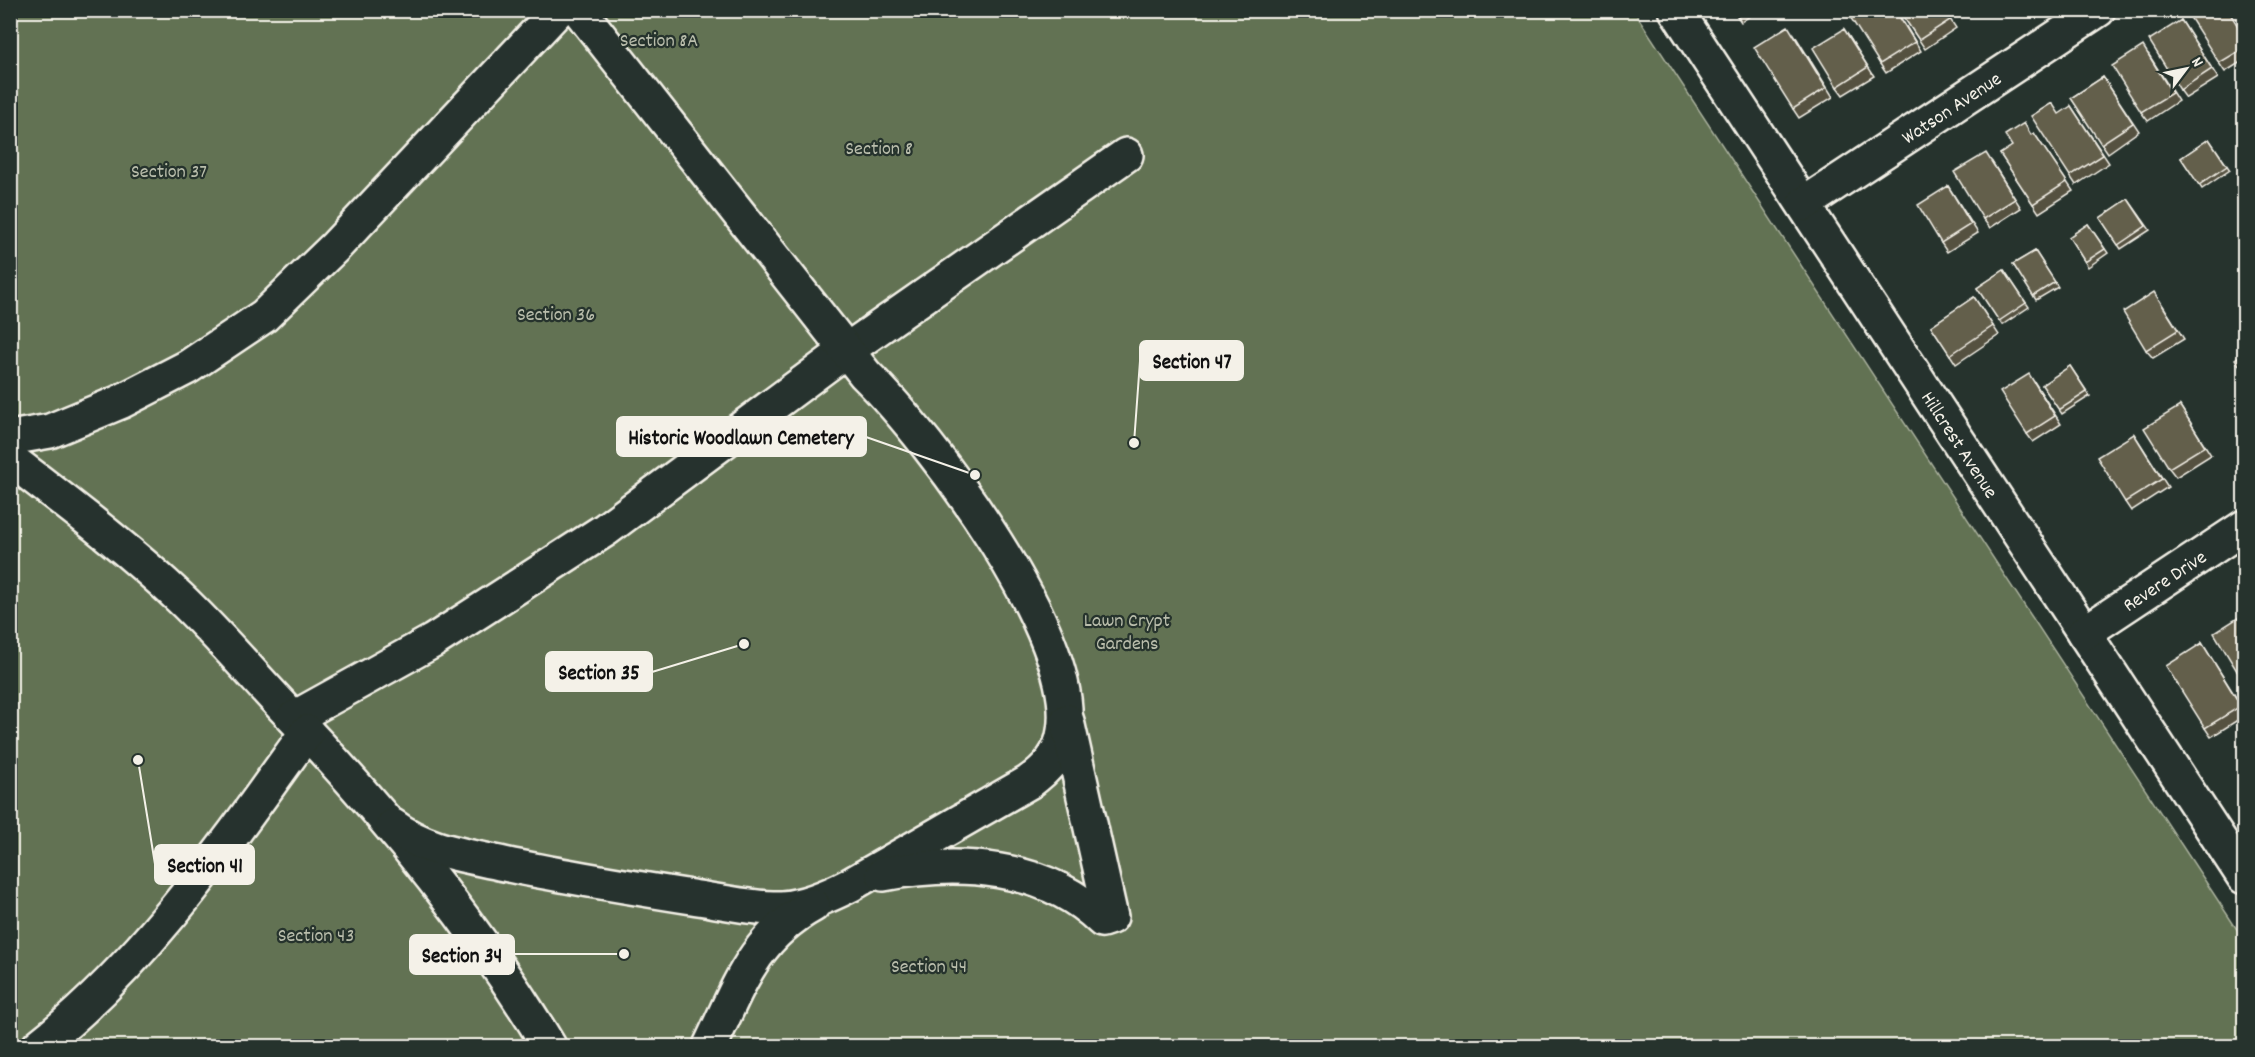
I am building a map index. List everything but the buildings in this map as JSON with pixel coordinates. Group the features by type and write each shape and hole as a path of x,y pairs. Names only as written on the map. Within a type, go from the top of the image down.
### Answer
{"street":[{"path":"10,438 50,430 120,402 196,362 264,316 357,224 558,10"},
{"path":"393,826 419,843 460,855 627,887 779,908 795,906 876,875 914,868 985,869 1041,881 1065,891 1086,904 1102,920 1111,917 1062,687 1054,659 1013,570 951,476 897,406 865,374 579,10"},
{"name":"Hillcrest Avenue","path":"1676,10 2244,877"},
{"name":"Watson Avenue","path":"1803,204 2098,10"},
{"path":"39,1047 84,1009 138,951 201,876 301,725 557,563 661,490 847,350 1126,155"},
{"path":"10,459 68,502 178,597 301,725 393,826 498,966 549,1047"},
{"name":"Revere Drive","path":"2084,633 2244,527"},
{"path":"710,1047 765,941 782,924 1029,782 1044,771 1059,748 1066,713"}],"green space":[{"path":"10,11 1634,11 2244,940 2244,1046 11,1046"}],"place":[{"name":"Section 47","path":"1134,443"},
{"name":"Historic Woodlawn Cemetery","path":"975,475"},
{"name":"Section 35","path":"744,644"},
{"name":"Section 41","path":"138,760"},
{"name":"Section 34","path":"624,954"}],"park label":[{"name":"Section 8A","path":"659,39"},
{"name":"Section 8","path":"879,147"},
{"name":"Section 37","path":"169,170"},
{"name":"Section 36","path":"556,313"},
{"name":"Lawn Crypt Gardens","path":"1127,630"},
{"name":"Section 43","path":"316,934"},
{"name":"Section 44","path":"929,965"}]}
